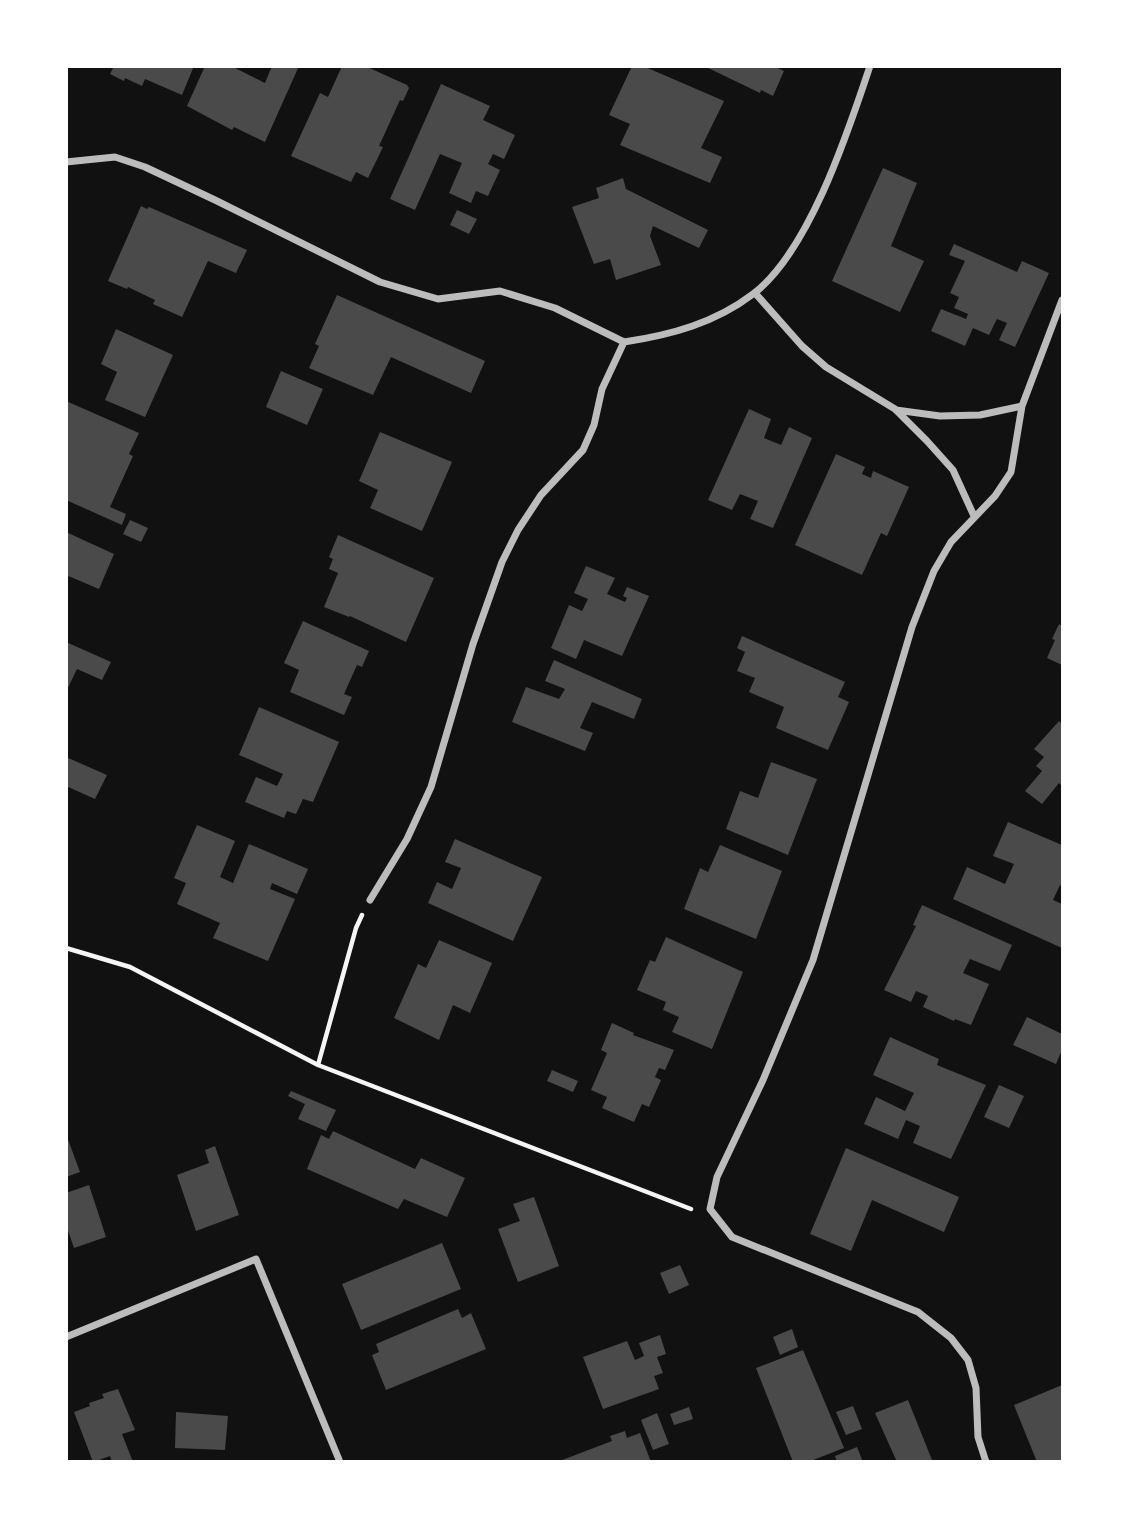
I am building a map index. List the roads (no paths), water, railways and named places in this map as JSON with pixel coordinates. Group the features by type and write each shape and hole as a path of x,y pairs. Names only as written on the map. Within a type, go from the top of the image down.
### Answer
{"street":[{"path":"66,162 115,157 125,160 215,200 380,282 438,299 500,291 555,308 624,342 686,330 724,313 755,293 788,257 820,197 850,125 870,66"},
{"path":"755,293 802,346 826,367 895,409 953,470 975,516"},
{"path":"986,1461 978,1437 976,1388 968,1360 951,1338 918,1312 732,1237 710,1209 717,1177 763,1080 813,960 912,627 929,582 951,542 995,496 1011,472 1022,406 1062,300"},
{"path":"370,900 407,839 431,786 473,644 502,562 518,530 541,495 583,450 594,425 602,389 624,342"},
{"path":"895,409 953,416 980,415 1022,406"},
{"path":"66,1336 256,1259 340,1461"}]}
